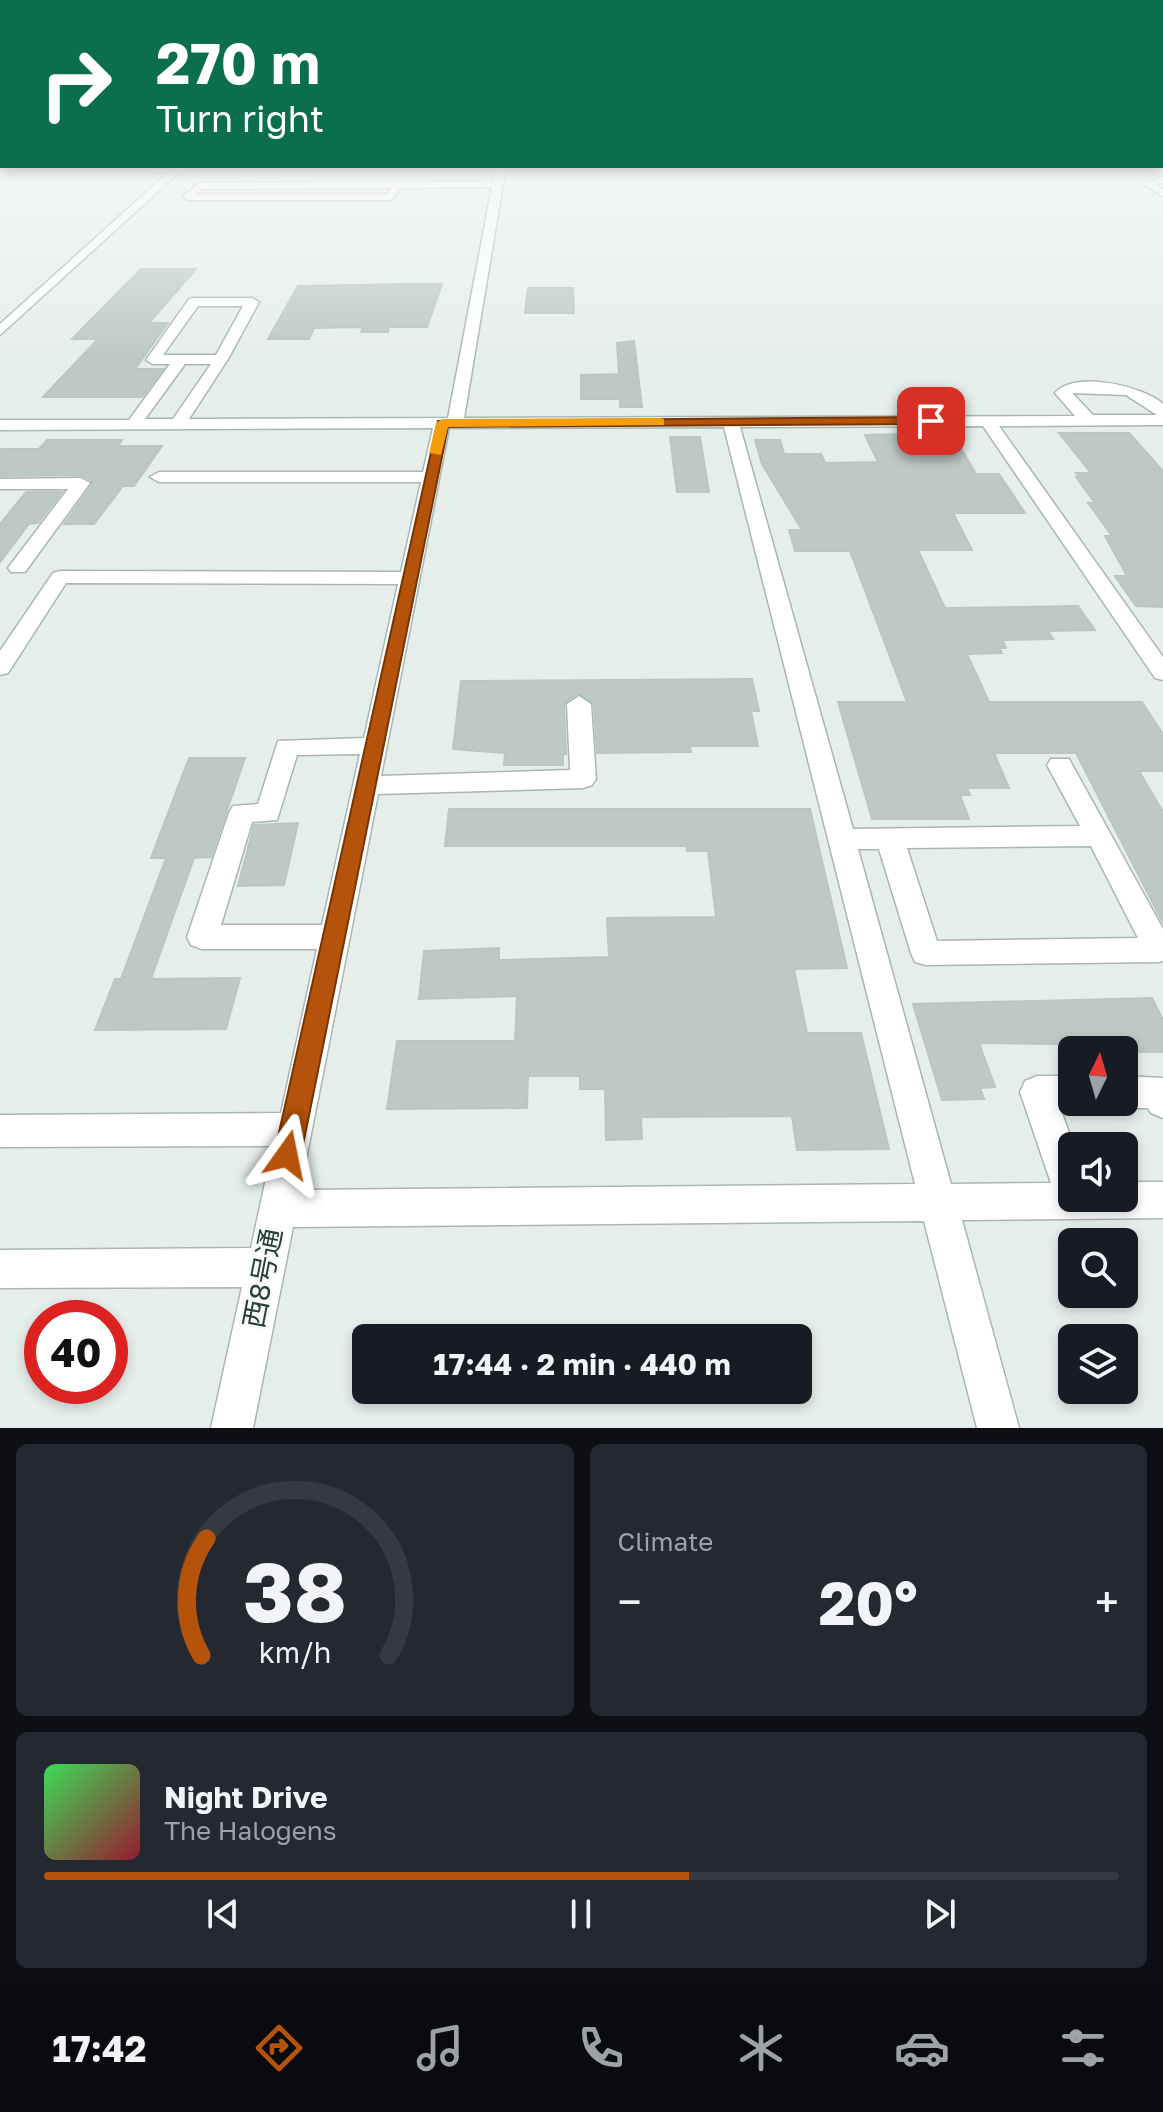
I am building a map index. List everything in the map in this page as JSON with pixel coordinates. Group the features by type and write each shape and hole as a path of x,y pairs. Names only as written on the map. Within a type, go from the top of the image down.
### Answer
{"street":[{"path":"0,331 118,224"},
{"name":"西8号通","path":"232,1428 409,578 431,477 448,423 490,224"},
{"path":"178,424 221,359 252,302 194,302 153,360 221,359"},
{"path":"133,425 180,360"},
{"path":"1088,420 1063,393 1068,388 1115,388 1147,395 1163,412"},
{"path":"0,425 1163,420"},
{"path":"988,421 1163,673"},
{"path":"731,422 998,1428"},
{"path":"159,477 431,477"},
{"path":"3,488 81,483 9,568"},
{"path":"9,568 60,577 409,578"},
{"path":"0,668 60,577"},
{"path":"365,785 583,779 579,704"},
{"path":"333,937 202,937 242,813 268,813 287,747 374,746"},
{"path":"890,839 926,953 1159,950 1060,765"},
{"path":"842,839 1099,836"},
{"path":"1058,1092 1037,1092 1058,1152"},
{"path":"1138,1092 1158,1092 1163,1102"},
{"path":"0,1131 293,1129"},
{"path":"276,1209 938,1203 1058,1198"},
{"path":"1138,1199 1163,1200"},
{"path":"0,1269 265,1267"}],"building":[{"path":"141,269 196,269 149,323 168,323 135,369 163,369 142,397 43,397 98,339 72,339"},
{"path":"442,284 427,327 389,327 388,332 361,332 363,327 314,328 309,339 268,339 298,286"},
{"path":"528,288 573,288 574,313 525,313"},
{"path":"634,341 642,407 620,407 620,399 581,399 581,375 619,374 617,343"},
{"path":"952,433 976,474 999,474 1025,513 953,513 972,550 918,550 945,608 1078,606 1095,630 1048,631 1053,639 1002,640 1006,648 999,648 1002,653 967,654 989,702 1142,702 1163,734 1163,771 1139,771 1163,812 1163,923 1076,753 994,753 1009,788 967,788 970,795 960,795 969,819 872,819 838,702 907,702 850,551 795,551 789,530 802,530 762,464 755,440 780,440 784,454 821,454 825,463 878,462 865,435"},
{"path":"1059,433 1129,433 1163,471 1163,607 1136,606 1115,576 1127,576 1105,536 1112,536 1088,503 1095,503 1076,477 1080,477 1076,473 1091,473"},
{"path":"670,437 700,437 709,492 677,492"},
{"path":"47,440 122,440 118,446 162,446 134,486 123,486 94,524 64,524 92,485 91,480 81,475 0,476 0,449 39,449"},
{"path":"26,492 62,492 38,523 29,524 0,562 0,524"},
{"path":"752,679 759,711 751,711 758,746 690,746 691,752 597,753 594,704 577,694 564,704 566,754 563,754 563,765 504,765 505,753 453,749 461,681"},
{"path":"189,758 245,758 211,857 194,858 151,979 240,978 226,1029 95,1030 115,979 121,979 166,858 151,858"},
{"path":"449,809 810,809 847,968 794,969 807,1033 861,1033 889,1149 797,1150 792,1116 641,1117 642,1139 606,1140 605,1089 580,1089 580,1076 528,1076 527,1108 387,1109 397,1041 515,1041 517,996 419,999 424,951 499,948 499,960 609,957 607,918 716,917 708,851 687,851 686,846 445,846"},
{"path":"298,823 284,885 238,886 254,825"},
{"path":"1152,998 1163,1020 1163,1052 1138,1052 1138,1036 1058,1036 1058,1044 979,1043 995,1087 980,1088 984,1099 942,1100 913,1004"}],"slow traffic":[{"path":"436,453 442,423 660,422"}],"route":[{"path":"287,1155 442,423 931,421"}]}
